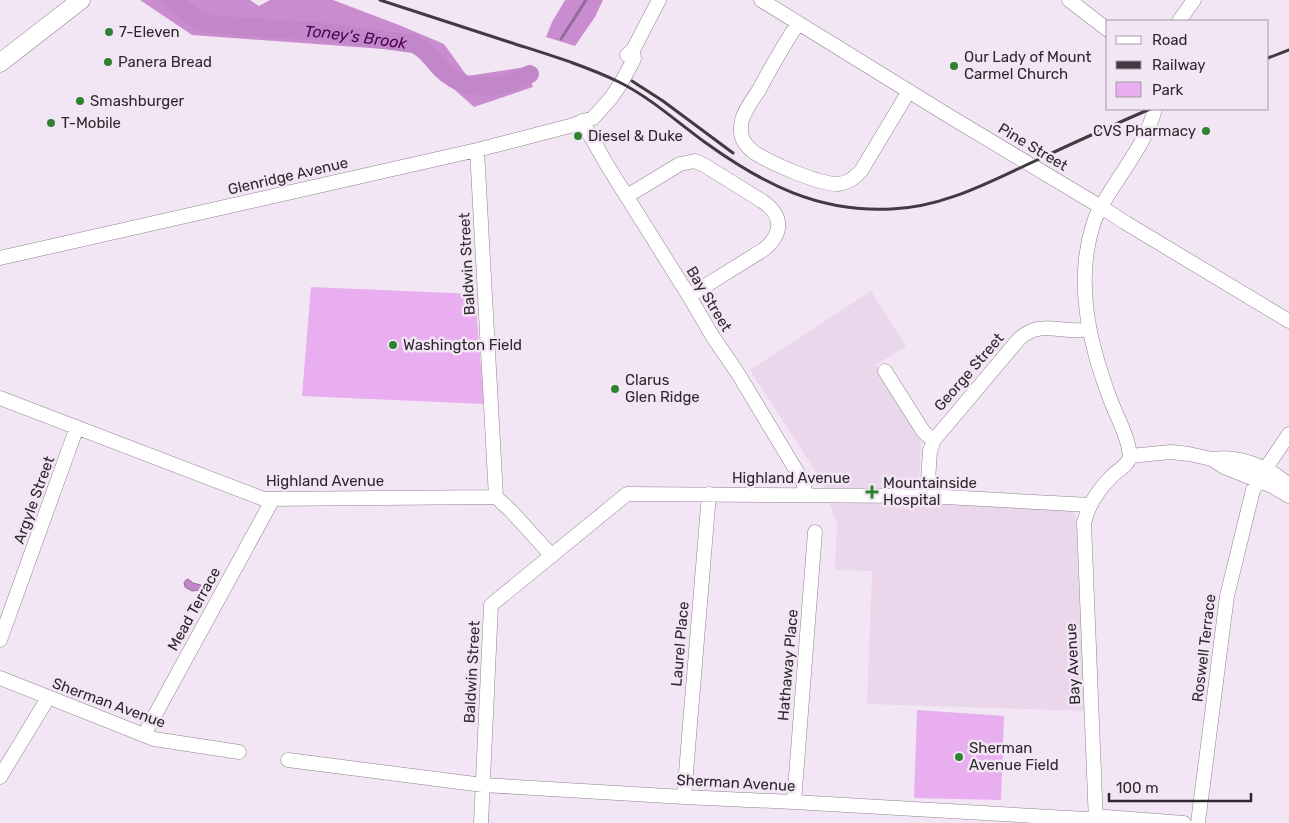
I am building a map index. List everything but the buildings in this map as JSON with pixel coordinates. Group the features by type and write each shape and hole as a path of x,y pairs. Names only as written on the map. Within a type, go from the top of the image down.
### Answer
{"main road":[{"path":"0,63 81,0"}],"street":[{"path":"582,121 587,111 613,80 626,56 633,50 659,0"},
{"name":"Pine Street","path":"761,0 1289,321"},
{"path":"1069,0 1106,28"},
{"path":"1181,20 1194,0"},
{"path":"798,23 741,122 742,139 754,152 804,176 824,182 838,184 851,180 861,171 909,91"},
{"path":"1156,110 1152,121 1095,219 1088,242 1086,262 1085,289 1089,328 1103,379 1127,440 1130,456 1171,452 1189,454 1212,459 1224,467 1279,476 1289,485"},
{"name":"Glenridge Avenue","path":"0,258 477,150 570,126 582,121"},
{"name":"Bay Street","path":"582,121 802,480 805,494"},
{"name":"Baldwin Street","path":"477,150 496,497"},
{"path":"627,196 680,164 695,161 771,207 776,214 778,230 765,248 689,296"},
{"name":"George Street","path":"927,496 930,451 934,440 1024,334 1038,328 1080,330 1089,328"},
{"path":"885,371 923,431 934,440"},
{"name":"Highland Avenue","path":"0,398 264,499 496,497"},
{"name":"Argyle Street","path":"0,640 77,427"},
{"name":"Roswell Terrace","path":"1198,823 1227,596 1252,494 1262,474 1289,434"},
{"name":"Bay Avenue","path":"1096,820 1083,532 1085,516 1090,506 1110,478 1129,461 1130,456"},
{"path":"1262,474 1272,486 1289,496"},
{"name":"Baldwin Street","path":"481,823 491,605 627,494 655,494"},
{"name":"Highland Avenue","path":"655,494 927,496 1090,506"},
{"name":"Laurel Place","path":"684,797 710,494"},
{"path":"496,497 552,556"},
{"name":"Mead Terrace","path":"144,735 273,499"},
{"name":"Hathaway Place","path":"794,802 815,532"},
{"name":"Sherman Avenue","path":"0,678 154,739 239,752"},
{"path":"0,777 48,698"},
{"name":"Sherman Avenue","path":"288,760 483,785 1096,820 1106,817 1184,823"}],"shaded area":[{"path":"140,0 250,0 259,6 270,0 333,0 444,44 467,76 526,67 533,87 474,107 411,51 192,35"},
{"path":"565,0 603,0 595,17 575,46 546,37 552,22"},
{"name":"Mountainside Hospital","path":"871,291 906,346 876,365 921,441 918,503 1066,510 1073,512 1076,516 1084,711 867,704 872,571 835,570 837,524 821,480 750,370"},
{"path":"188,579 193,583 201,585 200,590 192,591 185,587 184,583"}],"green space":[{"name":"Washington Field","path":"311,287 475,294 484,404 302,396"},
{"name":"Sherman Avenue Field","path":"917,710 1004,716 1001,800 914,798"}],"waterway":[{"name":"Toney's Brook","path":"172,0 199,21 216,25 326,32 414,44 427,53 452,78 473,86 496,86 530,74"},
{"name":"Toney's Brook","path":"561,39 586,0"}],"railway":[{"path":"380,0 565,60 606,76 642,95 727,158 749,171 793,193 816,201 840,206 865,209 892,209 930,204 983,185 1148,110"},
{"path":"1269,58 1289,50"},
{"path":"632,81 663,101 733,153"}],"place":[{"name":"7-Eleven","path":"109,32"},
{"name":"Panera Bread","path":"108,62"},
{"name":"Our Lady of Mount Carmel Church","path":"954,66"},
{"name":"Smashburger","path":"80,101"},
{"name":"T-Mobile","path":"51,123"},
{"name":"CVS Pharmacy","path":"1206,131"},
{"name":"Diesel & Duke","path":"578,136"},
{"name":"Washington Field","path":"393,345"},
{"name":"Clarus Glen Ridge","path":"615,389"},
{"name":"Mountainside Hospital","path":"872,492"},
{"name":"Sherman Avenue Field","path":"959,757"}]}
